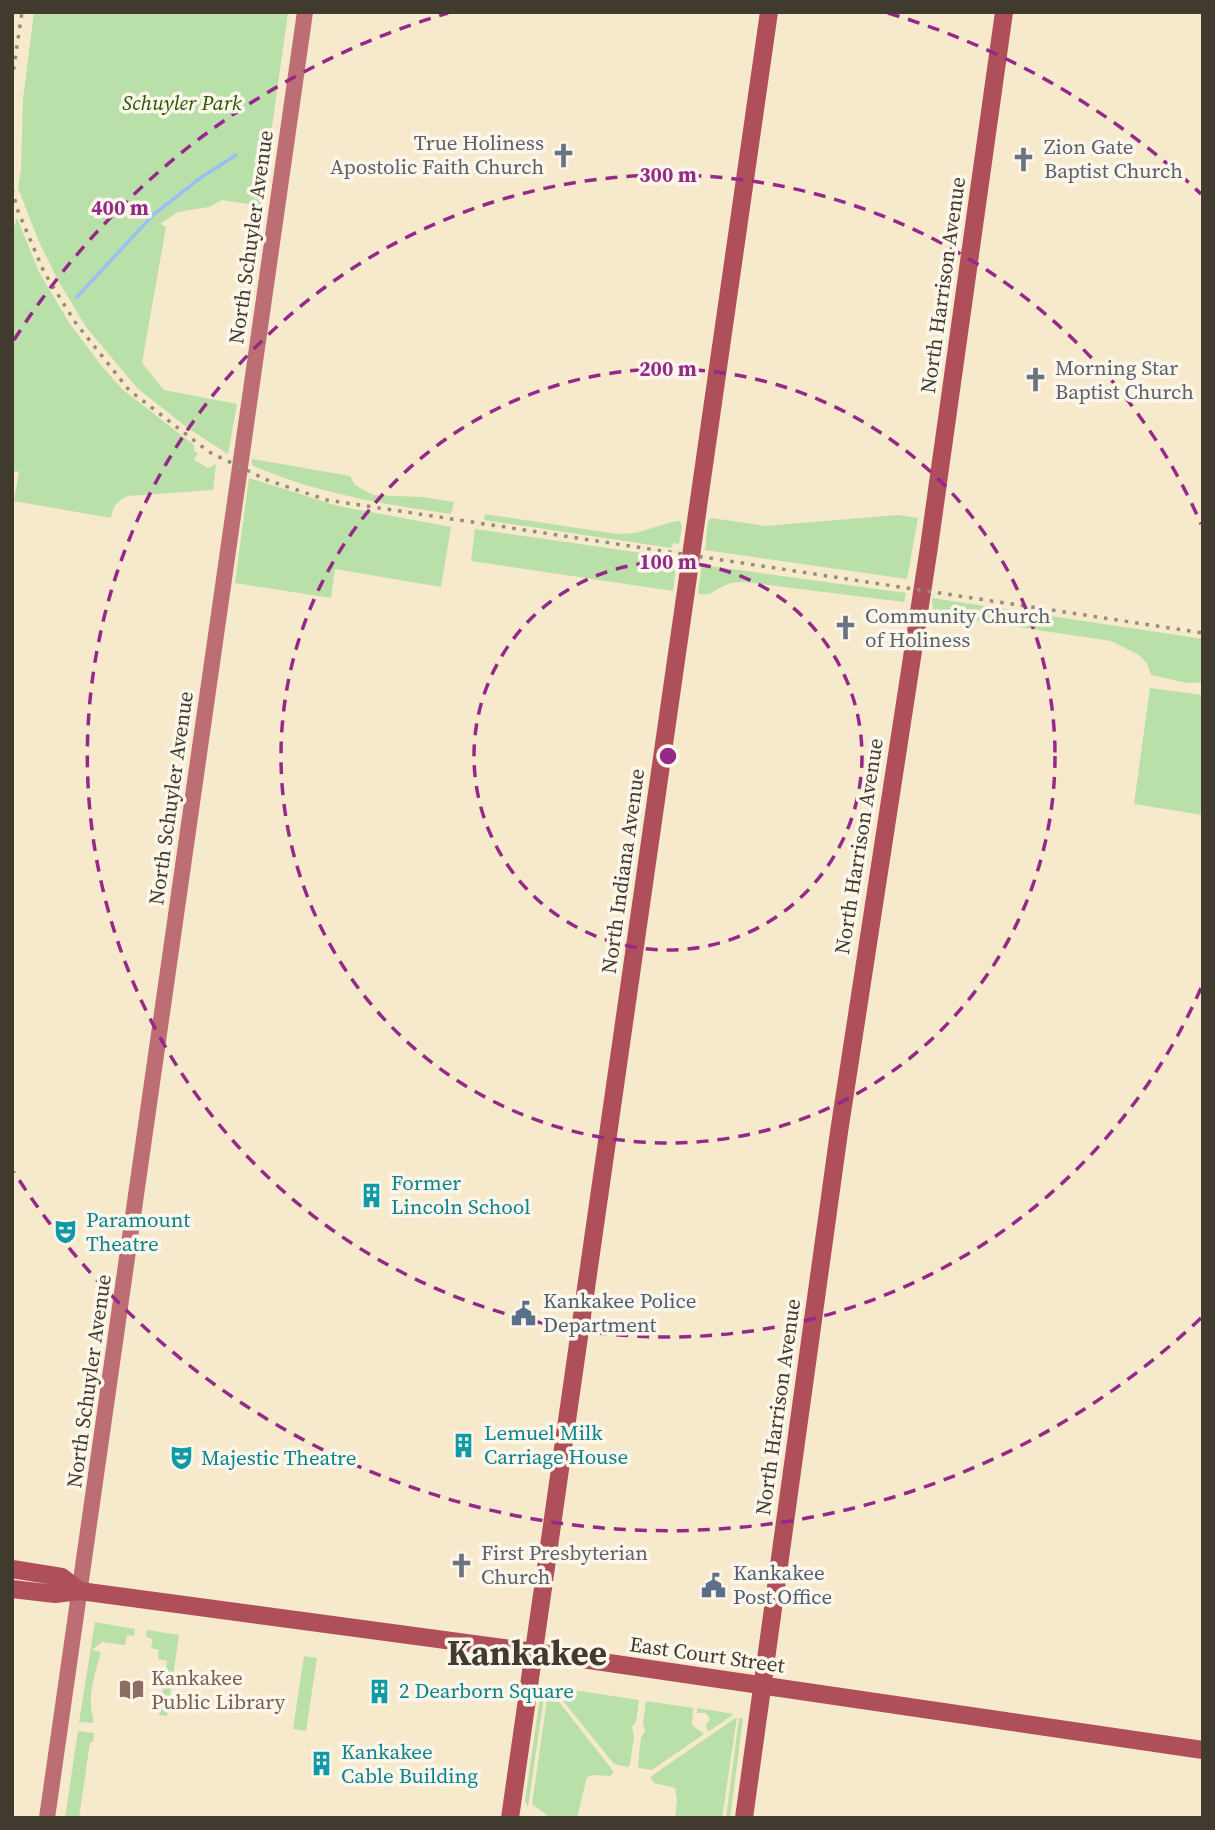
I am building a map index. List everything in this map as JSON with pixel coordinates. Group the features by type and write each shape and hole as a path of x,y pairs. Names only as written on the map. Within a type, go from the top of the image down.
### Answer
{"main road":[{"name":"North Indiana Avenue","path":"510,1818 769,12"},
{"name":"North Harrison Avenue","path":"744,1818 839,1132 929,547 1004,12"},
{"name":"East Court Street","path":"12,1569 62,1577 80,1591"},
{"name":"East Court Street","path":"12,1589 55,1594 80,1591 534,1652 1203,1750"}],"street":[{"name":"North Schuyler Avenue","path":"47,1818 305,12"}],"green space":[{"name":"Schuyler Park","path":"34,12 288,12 261,206 222,200 209,207 178,212 160,224 166,227 142,363 164,390 237,404 228,454 189,429 137,388 86,327 39,242 18,188 23,99"},
{"path":"17,218 39,272 70,324 122,389 194,445 194,451 198,453 194,460 208,468 216,464 213,490 128,496 116,504 111,518 14,501 19,472 12,471 12,233"},
{"path":"252,459 350,476 355,485 373,495 422,497 454,502 451,514 350,496 276,475 252,465"},
{"path":"249,478 338,506 451,527 441,587 335,569 331,598 235,583"},
{"path":"485,514 617,534 635,533 676,521 680,521 682,527 679,544 673,543 671,548 484,520"},
{"path":"898,515 918,518 907,579 705,550 708,521 711,518 765,526"},
{"path":"475,529 677,558 673,591 471,561"},
{"path":"702,565 906,593 904,602 743,582 731,583 709,594 702,594 698,593"},
{"path":"932,598 1203,639 1203,682 1187,683 1151,675 1147,663 1139,655 1111,641 939,615 933,609"},
{"path":"1150,688 1203,695 1203,815 1134,804"},
{"path":"95,1622 135,1629 134,1636 127,1635 125,1645 102,1642 92,1650 101,1652 91,1694 93,1723 79,1722"},
{"path":"147,1630 179,1635 167,1716 159,1715 167,1661 158,1659 159,1650 151,1648 153,1639 146,1637"},
{"path":"304,1656 317,1658 306,1731 293,1729"},
{"path":"552,1687 639,1700 636,1722 632,1727 634,1736 628,1767 614,1764"},
{"path":"541,1690 545,1690 528,1807 525,1801"},
{"path":"547,1700 559,1702 614,1772 610,1776 587,1777 577,1818 551,1818 532,1804"},
{"path":"646,1701 693,1708 692,1725 704,1734 652,1770 639,1768 638,1765 641,1737 645,1731 643,1723"},
{"path":"697,1708 734,1714 708,1732 706,1725 710,1719 706,1713 697,1713"},
{"path":"737,1717 722,1818 675,1818 675,1788 654,1783 650,1777"},
{"path":"739,1718 743,1719 730,1818 726,1818"},
{"path":"78,1731 94,1733 93,1742 90,1742 79,1818 65,1818"}],"waterway":[{"path":"77,297 153,215 199,179 236,155"}],"railway":[{"path":"12,80 22,12"},
{"path":"12,189 18,211 44,272 75,322 129,390 209,452 267,480 327,500 1203,633"}],"place":[{"name":"True Holiness Apostolic Faith Church","path":"564,155"},
{"name":"Zion Gate Baptist Church","path":"1024,159"},
{"name":"Morning Star Baptist Church","path":"1035,380"},
{"name":"Community Church of Holiness","path":"845,628"},
{"name":"Former Lincoln School","path":"371,1195"},
{"name":"Paramount Theatre","path":"66,1232"},
{"name":"Kankakee Police Department","path":"523,1313"},
{"name":"Lemuel Milk Carriage House","path":"464,1445"},
{"name":"Majestic Theatre","path":"181,1458"},
{"name":"First Presbyterian Church","path":"461,1565"},
{"name":"Kankakee Post Office","path":"713,1585"},
{"name":"Kankakee Public Library","path":"131,1690"},
{"name":"2 Dearborn Square","path":"379,1691"},
{"name":"Kankakee Cable Building","path":"321,1764"}],"district":[{"name":"Kankakee","path":"527,1653"}]}
